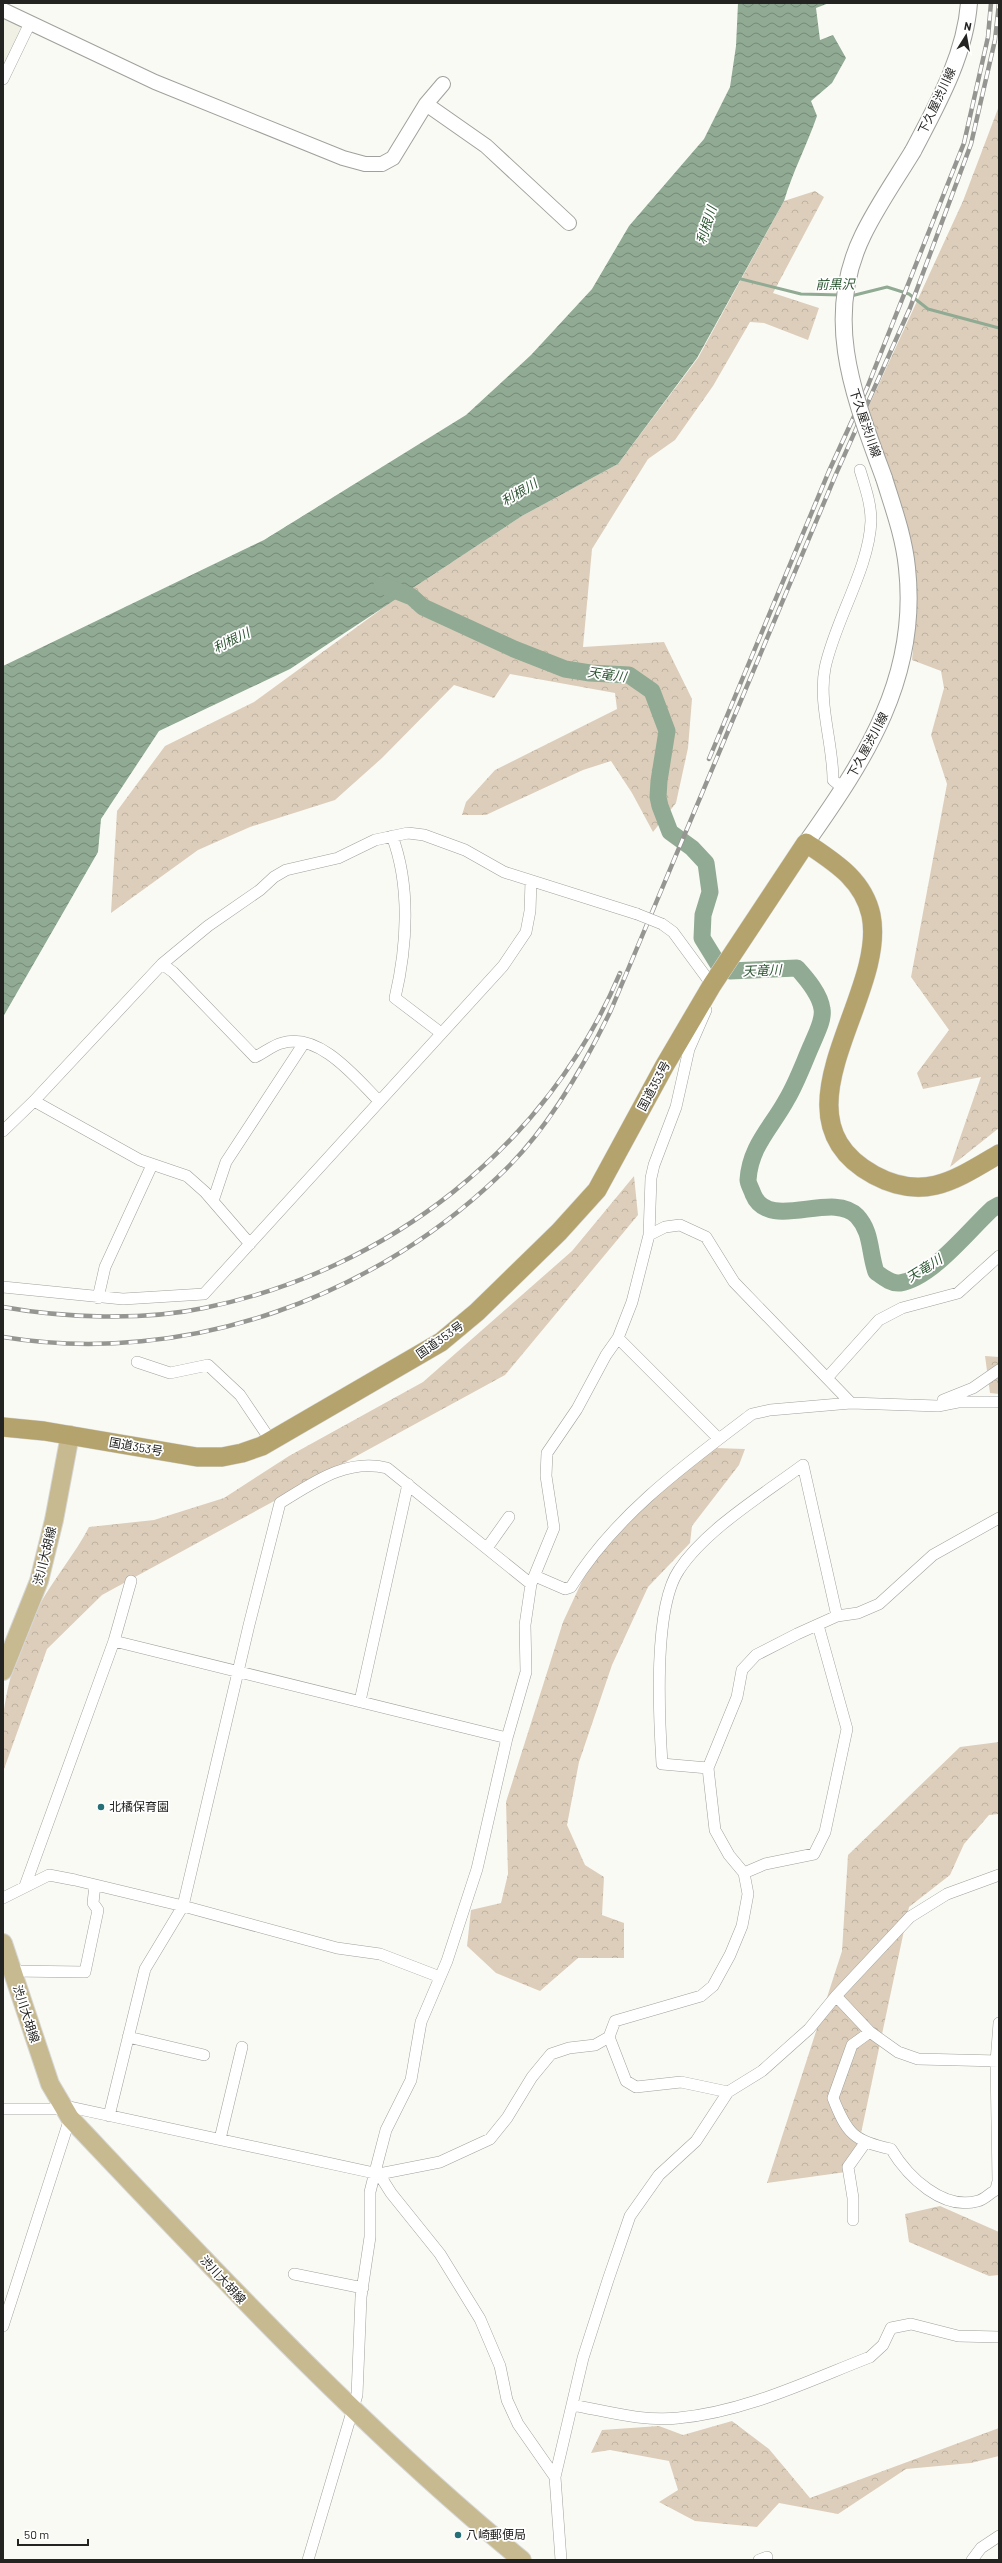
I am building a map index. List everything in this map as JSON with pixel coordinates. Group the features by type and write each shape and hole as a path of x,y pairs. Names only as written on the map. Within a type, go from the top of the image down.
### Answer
{"highway":[{"name":"国道353号","path":"3,1427 70,1436 197,1457 222,1457 242,1453 271,1441 455,1332 581,1210 607,1173 665,1065 715,980 806,843"},
{"path":"806,843 850,874 863,894 871,916 871,952 833,1073 828,1094 829,1113 835,1132 844,1150 868,1172 890,1184 920,1189 960,1177 999,1154"}],"main road":[{"name":"下久屋渋川線","path":"806,843 844,789 873,740 884,717 906,645 909,600 908,568 901,537 884,478 846,364 844,343 844,304 850,272 863,236 913,151 952,71 961,43 969,3"},
{"name":"渋川大胡線","path":"3,1671 41,1574 70,1436"},
{"name":"渋川大胡線","path":"3,1943 50,2084 65,2111 247,2305 352,2410 522,2560"}],"street":[{"path":"3,10 155,82 343,158 365,164 382,164 393,158 426,104 443,84"},
{"path":"3,79 30,23"},
{"path":"426,104 486,146 569,222"},
{"path":"844,789 833,780 824,678 831,649 867,546 871,521 869,499 860,470"},
{"path":"3,1131 34,1101 162,964 274,877 286,870 338,858 375,840 392,836 408,833 439,840 465,850 504,872 531,882 637,914 662,924 673,932 715,980 709,1004 689,1049 676,1107 654,1165 651,1178 649,1235 632,1302 618,1338 606,1355 577,1409 547,1453 546,1476 554,1528 533,1580 525,1626 526,1672 507,1738 477,1870 447,1961 421,2022 411,2080 386,2130 377,2173 370,2192 370,2236 363,2288 357,2356 357,2395 308,2560"},
{"path":"392,836 399,855 406,926 403,963 395,998 441,1033"},
{"path":"3,1287 98,1298 124,1299 204,1294 503,966 526,932 530,911 531,882"},
{"path":"162,964 173,972 255,1057 282,1043 304,1043 341,1061 379,1101"},
{"path":"213,1201 226,1162 304,1043"},
{"path":"34,1101 152,1165 187,1176 213,1201 250,1244"},
{"path":"98,1298 106,1267 152,1165"},
{"path":"649,1235 665,1227 680,1225 706,1237 734,1282 852,1403"},
{"path":"827,1378 879,1320 902,1308 958,1293 999,1256"},
{"path":"618,1338 718,1439"},
{"path":"136,1362 170,1373 208,1365 240,1395 271,1441"},
{"path":"928,1406 972,1388 999,1370"},
{"path":"109,2116 145,1969 183,1906 238,1672 280,1503 333,1472 360,1465 386,1468 487,1548 533,1580 565,1590 571,1587 585,1565 658,1486 752,1414 770,1410 852,1403 928,1406 958,1402 999,1402"},
{"path":"708,1768 662,1764 658,1708 665,1602 678,1570 711,1534 803,1465 837,1616"},
{"path":"360,1701 408,1484"},
{"path":"487,1548 510,1517"},
{"path":"3,2109 65,2111 109,2116 377,2173 440,2162 490,2139 507,2118 532,2077 551,2054 570,2048 595,2045 609,2037 615,2021 701,1996 713,1986 730,1955 742,1926 748,1894 744,1873 729,1855 715,1830 708,1768 737,1697 742,1670 756,1655 818,1625 837,1616 858,1612 879,1604 933,1555 999,1518"},
{"path":"25,1886 114,1641 131,1581"},
{"path":"744,1873 766,1864 814,1854 825,1832 847,1729 818,1625"},
{"path":"114,1641 507,1738"},
{"path":"561,2560 556,2477 583,2358 630,2216 659,2175 696,2141 728,2092 762,2071 809,2029 836,1996 910,1917 946,1894 999,1874"},
{"path":"3,1898 25,1886 49,1876 95,1885 183,1906 337,1948 380,1954 440,1977"},
{"path":"12,1971 85,1972 98,1910 93,1903 95,1885"},
{"path":"836,1996 870,2032 898,2052 918,2059 997,2061"},
{"path":"870,2032 852,2045 833,2098 850,2132 865,2143 891,2149 898,2162 925,2188 951,2201 966,2203 980,2201 997,2189 997,2061 999,2023"},
{"path":"128,2036 204,2055"},
{"path":"609,2037 626,2081 636,2087 681,2082 728,2092"},
{"path":"220,2139 242,2047"},
{"path":"3,2326 65,2111"},
{"path":"853,2220 853,2198 848,2167 865,2143"},
{"path":"377,2173 391,2193 440,2254 480,2319 500,2366 506,2400 518,2424 556,2477"},
{"path":"294,2274 363,2288"},
{"path":"572,2405 649,2418 678,2418 751,2403 870,2357 883,2345 891,2328 911,2324 958,2336 999,2337"},
{"path":"972,2560 981,2548 999,2536"}],"shaded area":[{"path":"3,16 22,25 23,29 3,72"}],"green space":[{"path":"999,106 999,1128 950,1167 981,1077 923,1089 917,1073 949,1030 911,977 947,784 931,735 944,688 941,671 912,660 916,617 914,562 867,410 963,201"},
{"path":"815,191 824,197 773,293 819,308 808,340 764,323 750,322 713,386 675,440 648,459 592,549 583,647 664,642 692,699 688,748 676,803 653,832 632,793 611,761 583,770 486,815 462,815 466,802 495,770 617,709 615,693 510,674 494,698 454,685 382,758 335,800 250,827 198,850 111,913 117,811 165,746 254,702 387,605 522,516 618,464 698,358 784,201"},
{"path":"634,1176 638,1215 505,1375 102,1595 47,1649 3,1772 3,1720 5,1705 11,1675 21,1645 40,1604 78,1547 89,1527 154,1520 224,1498 289,1456 423,1382 572,1251"},
{"path":"985,1356 999,1357 999,1394 990,1393"},
{"path":"716,1448 745,1449 739,1465 692,1526 690,1543 648,1587 612,1665 579,1762 567,1825 585,1865 604,1877 602,1915 624,1923 624,1958 578,1958 540,1991 496,1973 467,1946 471,1910 501,1903 508,1874 506,1802 563,1622 590,1564 657,1493"},
{"path":"999,1742 999,1814 989,1815 964,1844 950,1875 909,1907 853,2171 767,2183 842,1951 848,1855 960,1747"},
{"path":"940,2206 999,2232 999,2275 989,2276 909,2242 905,2214"},
{"path":"732,2421 769,2449 810,2498 999,2428 999,2456 971,2463 906,2469 838,2514 779,2503 757,2527 695,2521 659,2502 678,2490 669,2461 610,2450 591,2453 602,2430 659,2426 683,2435"}],"water":[{"name":"利根川","path":"738,3 829,3 816,8 820,40 833,35 846,58 832,83 811,101 817,116 784,201 697,358 618,464 522,516 290,669 159,731 101,819 98,852 3,1017 3,666 264,540 466,415 531,355 592,289 629,226 704,139 730,87 736,46"}],"waterway":[{"name":"前黒沢","path":"737,278 801,294 841,295"},
{"name":"前黒沢","path":"851,296 887,287 909,294 928,309 999,328"},
{"name":"天竜川","path":"382,585 412,597 423,607 514,649 565,669 590,673 629,675 652,691 667,731 659,781 658,797 660,806 670,832 692,848 706,863 710,892 703,915 702,938 718,964 730,971 797,968 816,992 821,1003 822,1018 794,1086 757,1147 753,1157 748,1182 753,1194 761,1205 772,1210 786,1211 832,1207 846,1209 857,1216 862,1222 870,1242 876,1272 887,1280 897,1283 912,1279 937,1263 992,1209 999,1205"}],"railway":[{"path":"709,759 829,471 867,388 964,143 988,37 991,3"},
{"path":"3,1337 72,1344 141,1341 210,1331 276,1312 341,1285 401,1252 458,1212 510,1165 540,1130 554,1111 579,1071 611,1010 836,474 910,308 971,144 995,40 999,3"},
{"path":"3,1307 77,1316 155,1315 204,1308 271,1290 336,1265 397,1232 453,1192 505,1146 550,1094 589,1036 620,973"}],"place":[{"name":"北橘保育園","path":"101,1807"},
{"name":"八崎郵便局","path":"458,2535"}]}
